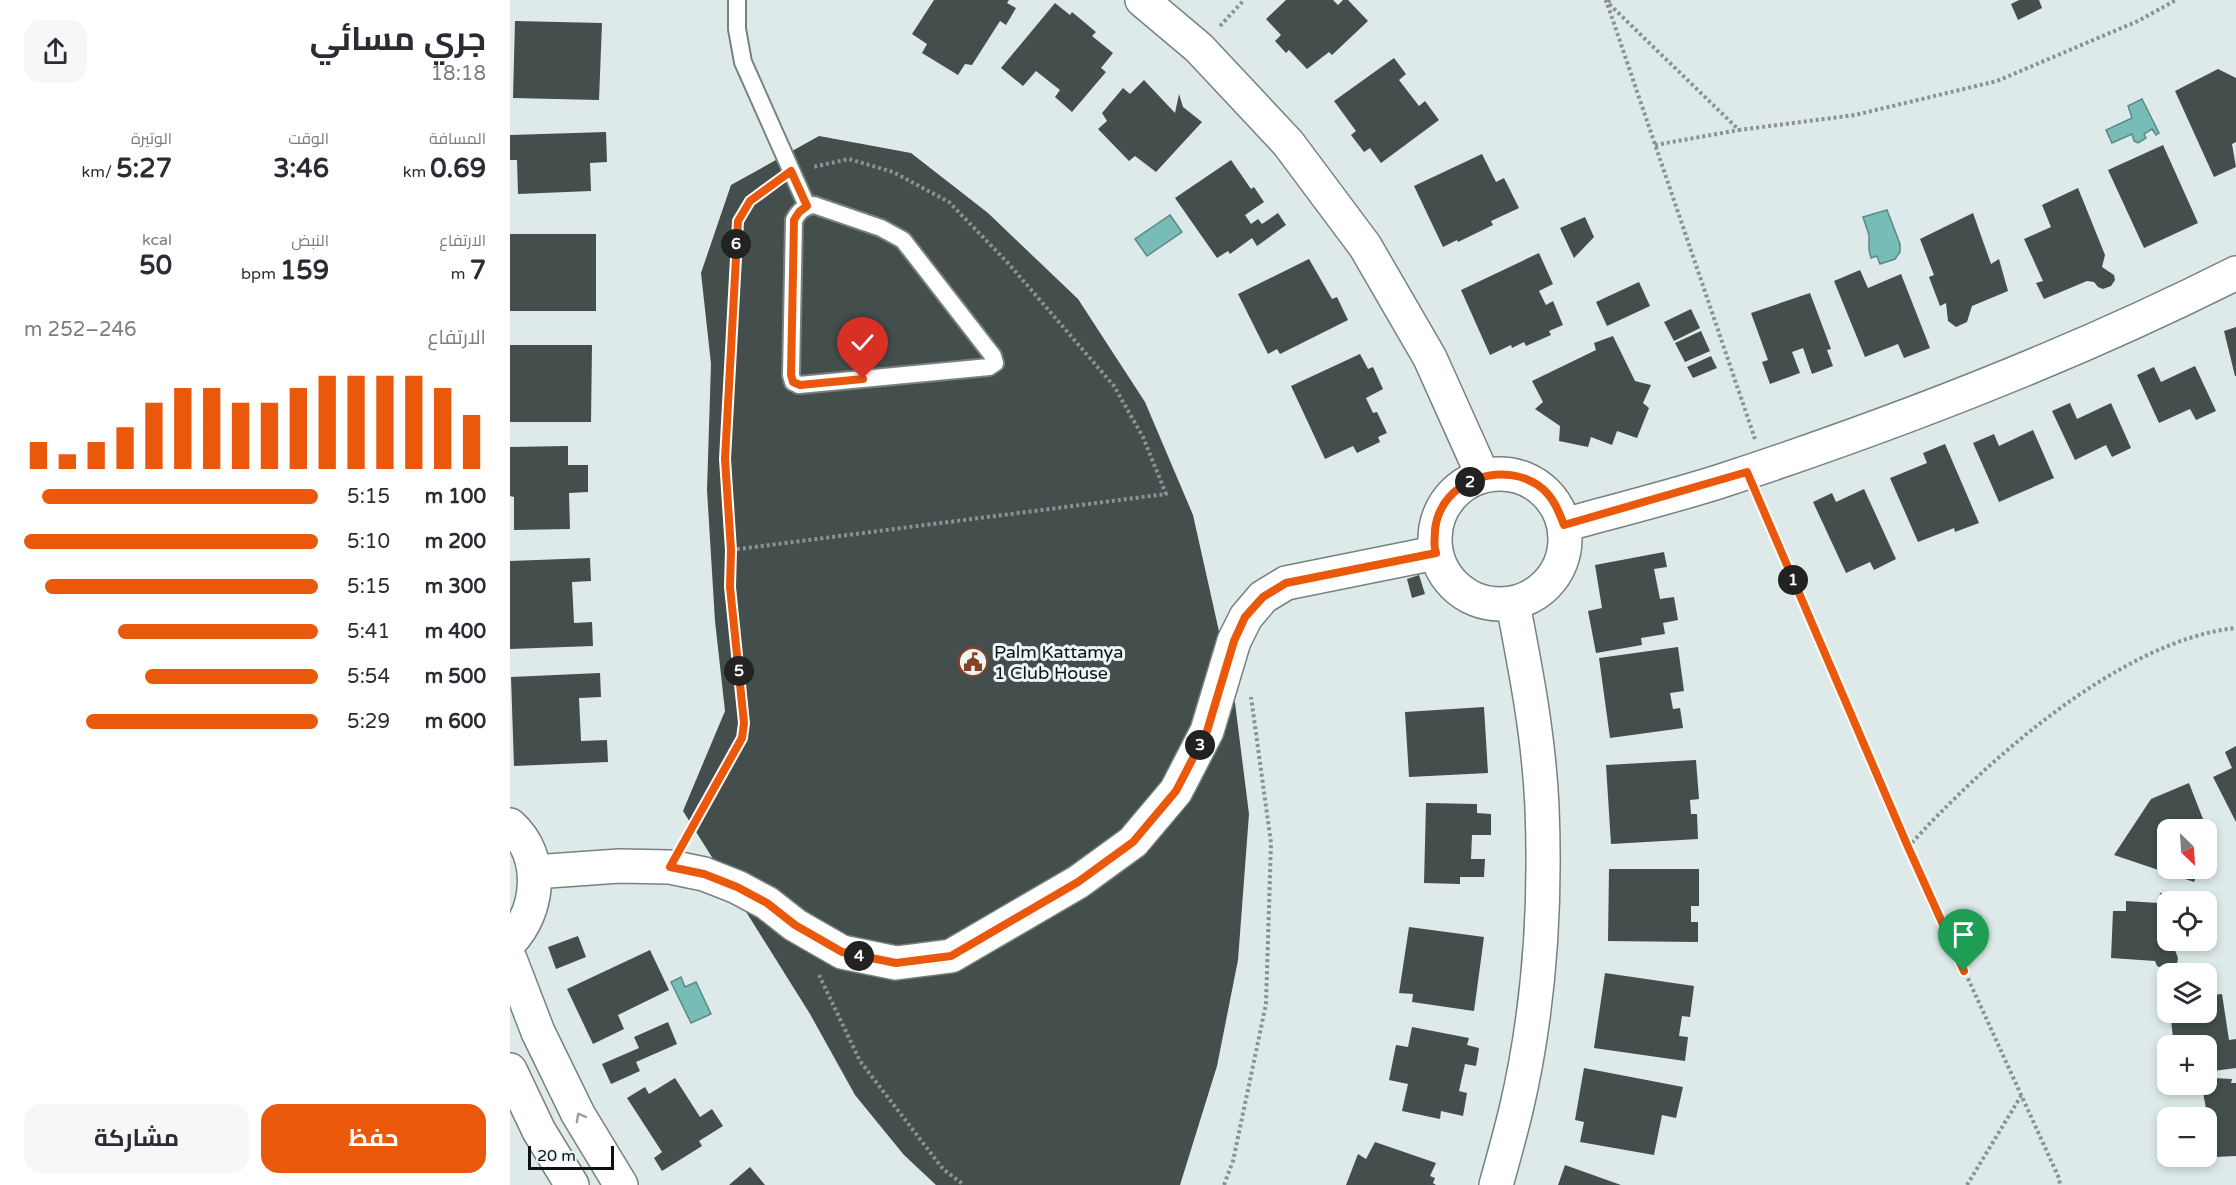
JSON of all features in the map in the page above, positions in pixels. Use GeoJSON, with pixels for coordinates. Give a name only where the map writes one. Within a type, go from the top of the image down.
{"type":"FeatureCollection","features":[{"type":"Feature","properties":{"kind":"street"},"geometry":{"type":"LineString","coordinates":[[1142,0],[1199,48],[1288,143],[1365,246],[1430,358],[1483,476]]}},
{"type":"Feature","properties":{"kind":"street"},"geometry":{"type":"LineString","coordinates":[[1564,525],[1755,469],[1864,432],[2010,377],[2154,314],[2236,273]]}},
{"type":"Feature","properties":{"kind":"street"},"geometry":{"type":"LineString","coordinates":[[1504,474],[1525,478],[1543,489],[1557,506],[1564,525],[1566,546],[1560,566],[1549,584],[1533,596],[1513,604],[1491,605],[1469,598],[1451,585],[1439,566],[1434,547],[1436,521],[1446,501],[1463,485],[1483,476],[1504,474]]}},
{"type":"Feature","properties":{"kind":"street"},"geometry":{"type":"LineString","coordinates":[[534,872],[619,867],[670,867],[704,874],[737,887],[767,903],[795,925],[842,952],[896,963],[951,956],[1078,882],[1133,842],[1176,791],[1207,731],[1234,641],[1245,617],[1263,597],[1286,583],[1436,553]]}},
{"type":"Feature","properties":{"kind":"street"},"geometry":{"type":"LineString","coordinates":[[1496,1185],[1516,1109],[1534,1009],[1542,907],[1540,783],[1532,704],[1513,604]]}},
{"type":"Feature","properties":{"kind":"street"},"geometry":{"type":"LineString","coordinates":[[510,825],[527,849],[534,872],[535,893],[530,913],[520,932],[510,942]]}},
{"type":"Feature","properties":{"kind":"street"},"geometry":{"type":"LineString","coordinates":[[510,959],[538,1032],[578,1114],[621,1185]]}},
{"type":"Feature","properties":{"kind":"street"},"geometry":{"type":"LineString","coordinates":[[510,1070],[539,1131],[572,1185]]}},
{"type":"Feature","properties":{"kind":"lane"},"geometry":{"type":"LineString","coordinates":[[737,0],[737,29],[743,62],[807,206]]}},
{"type":"Feature","properties":{"kind":"lane"},"geometry":{"type":"LineString","coordinates":[[814,205],[881,228],[903,240],[993,356],[995,363],[989,367],[800,385],[793,382],[791,375],[794,220],[807,206],[814,205]]}},
{"type":"Feature","properties":{"kind":"path"},"geometry":{"type":"LineString","coordinates":[[1655,145],[1739,130],[1855,115],[1997,81],[2138,21],[2176,0]]}},
{"type":"Feature","properties":{"kind":"path"},"geometry":{"type":"LineString","coordinates":[[1607,1],[1739,130]]}},
{"type":"Feature","properties":{"kind":"path"},"geometry":{"type":"LineString","coordinates":[[1607,1],[1655,145],[1755,469],[1908,847],[2060,1178],[2060,1185]]}},
{"type":"Feature","properties":{"kind":"path"},"geometry":{"type":"LineString","coordinates":[[670,867],[742,738],[744,723],[730,587],[731,550],[725,459],[738,221],[750,201],[791,171],[849,159],[893,172],[949,202],[1008,263],[1114,386],[1143,437],[1166,494],[731,550]]}},
{"type":"Feature","properties":{"kind":"path"},"geometry":{"type":"LineString","coordinates":[[1908,847],[2012,746],[2037,725],[2090,688],[2156,651],[2216,630],[2236,628]]}},
{"type":"Feature","properties":{"kind":"path"},"geometry":{"type":"LineString","coordinates":[[1224,1185],[1233,1161],[1266,1004],[1271,843],[1251,696]]}},
{"type":"Feature","properties":{"kind":"path"},"geometry":{"type":"LineString","coordinates":[[815,967],[860,1061],[944,1169],[964,1185]]}},
{"type":"Feature","properties":{"kind":"path"},"geometry":{"type":"LineString","coordinates":[[1967,1185],[2021,1095]]}},
{"type":"Feature","properties":{"kind":"water"},"geometry":{"type":"Polygon","coordinates":[[[2142,99],[2159,133],[2156,135],[2152,129],[2144,134],[2146,138],[2138,143],[2134,141],[2132,134],[2112,143],[2106,130],[2132,118],[2128,106],[2142,99]]]}},
{"type":"Feature","properties":{"kind":"water"},"geometry":{"type":"Polygon","coordinates":[[[1887,210],[1900,244],[1900,252],[1895,259],[1880,264],[1877,256],[1871,258],[1869,235],[1863,217],[1887,210]]]}},
{"type":"Feature","properties":{"kind":"water"},"geometry":{"type":"Polygon","coordinates":[[[1170,215],[1182,232],[1147,256],[1135,239],[1170,215]]]}},
{"type":"Feature","properties":{"kind":"water"},"geometry":{"type":"Polygon","coordinates":[[[681,977],[685,987],[696,982],[711,1014],[691,1023],[671,982],[681,977]]]}},
{"type":"Feature","properties":{"kind":"building"},"geometry":{"type":"Polygon","coordinates":[[[934,0],[1009,0],[1007,3],[1016,8],[1006,25],[1000,21],[972,65],[965,64],[958,75],[922,53],[927,44],[912,34],[934,0]]]}},
{"type":"Feature","properties":{"kind":"building"},"geometry":{"type":"Polygon","coordinates":[[[1286,0],[1333,0],[1338,5],[1343,0],[1348,0],[1368,21],[1332,55],[1329,52],[1307,69],[1289,50],[1286,53],[1275,41],[1281,35],[1266,19],[1286,0]]]}},
{"type":"Feature","properties":{"kind":"building"},"geometry":{"type":"Polygon","coordinates":[[[2019,0],[2039,0],[2042,8],[2018,20],[2011,4],[2019,0]]]}},
{"type":"Feature","properties":{"kind":"building"},"geometry":{"type":"Polygon","coordinates":[[[1055,3],[1070,15],[1072,12],[1096,32],[1092,36],[1113,53],[1101,68],[1106,72],[1072,112],[1055,97],[1060,90],[1036,71],[1023,86],[1001,68],[1055,3]]]}},
{"type":"Feature","properties":{"kind":"building"},"geometry":{"type":"Polygon","coordinates":[[[515,21],[602,23],[599,100],[513,98],[515,21]]]}},
{"type":"Feature","properties":{"kind":"building"},"geometry":{"type":"Polygon","coordinates":[[[1394,58],[1406,74],[1399,80],[1419,106],[1425,101],[1439,120],[1381,163],[1370,148],[1364,152],[1351,135],[1356,131],[1334,101],[1394,58]]]}},
{"type":"Feature","properties":{"kind":"building"},"geometry":{"type":"Polygon","coordinates":[[[2218,69],[2236,78],[2236,142],[2232,144],[2236,167],[2214,177],[2175,91],[2218,69]]]}},
{"type":"Feature","properties":{"kind":"building"},"geometry":{"type":"Polygon","coordinates":[[[1144,80],[1175,113],[1179,94],[1183,107],[1202,122],[1156,172],[1135,156],[1129,161],[1098,129],[1107,121],[1102,113],[1123,88],[1130,94],[1144,80]]]}},
{"type":"Feature","properties":{"kind":"building"},"geometry":{"type":"Polygon","coordinates":[[[606,132],[607,162],[590,163],[591,191],[518,194],[517,160],[510,160],[510,135],[606,132]]]}},
{"type":"Feature","properties":{"kind":"building","name":"Palm Kattamya 1 Club House"},"geometry":{"type":"Polygon","coordinates":[[[819,136],[911,153],[988,213],[1078,299],[1145,402],[1193,515],[1235,703],[1249,814],[1238,960],[1217,1066],[1180,1185],[936,1185],[904,1155],[855,1095],[810,1014],[683,811],[725,711],[715,621],[707,490],[711,364],[701,273],[731,185],[819,136]]]}},
{"type":"Feature","properties":{"kind":"building"},"geometry":{"type":"Polygon","coordinates":[[[2163,145],[2198,223],[2144,248],[2108,170],[2163,145]]]}},
{"type":"Feature","properties":{"kind":"building"},"geometry":{"type":"Polygon","coordinates":[[[1482,154],[1496,182],[1504,178],[1519,208],[1491,221],[1493,225],[1443,247],[1414,186],[1482,154]]]}},
{"type":"Feature","properties":{"kind":"building"},"geometry":{"type":"Polygon","coordinates":[[[1231,160],[1251,189],[1254,187],[1264,202],[1245,215],[1251,224],[1258,219],[1262,224],[1278,213],[1286,225],[1257,246],[1252,238],[1230,254],[1228,251],[1217,258],[1175,198],[1231,160]]]}},
{"type":"Feature","properties":{"kind":"building"},"geometry":{"type":"Polygon","coordinates":[[[2078,188],[2105,255],[2102,267],[2114,275],[2115,280],[2111,286],[2103,289],[2094,282],[2087,281],[2044,299],[2036,283],[2043,281],[2024,239],[2051,227],[2042,205],[2078,188]]]}},
{"type":"Feature","properties":{"kind":"building"},"geometry":{"type":"Polygon","coordinates":[[[1973,213],[1991,264],[1999,259],[2008,291],[1972,306],[1967,322],[1956,327],[1948,321],[1946,303],[1940,306],[1929,277],[1934,275],[1920,239],[1973,213]]]}},
{"type":"Feature","properties":{"kind":"building"},"geometry":{"type":"Polygon","coordinates":[[[1585,217],[1594,237],[1574,258],[1560,228],[1585,217]]]}},
{"type":"Feature","properties":{"kind":"building"},"geometry":{"type":"Polygon","coordinates":[[[510,234],[596,234],[596,311],[510,311],[510,234]]]}},
{"type":"Feature","properties":{"kind":"building"},"geometry":{"type":"Polygon","coordinates":[[[1539,253],[1553,284],[1539,291],[1546,305],[1553,301],[1563,325],[1549,331],[1551,335],[1526,346],[1524,342],[1512,348],[1511,345],[1490,355],[1461,290],[1539,253]]]}},
{"type":"Feature","properties":{"kind":"building"},"geometry":{"type":"Polygon","coordinates":[[[1309,259],[1332,299],[1337,297],[1348,320],[1280,354],[1277,349],[1268,354],[1238,294],[1309,259]]]}},
{"type":"Feature","properties":{"kind":"building"},"geometry":{"type":"Polygon","coordinates":[[[1860,270],[1868,288],[1901,274],[1930,348],[1904,358],[1898,344],[1865,357],[1834,281],[1860,270]]]}},
{"type":"Feature","properties":{"kind":"building"},"geometry":{"type":"Polygon","coordinates":[[[1639,282],[1650,306],[1607,326],[1596,302],[1639,282]]]}},
{"type":"Feature","properties":{"kind":"building"},"geometry":{"type":"Polygon","coordinates":[[[1810,293],[1831,349],[1827,350],[1833,366],[1812,374],[1803,348],[1792,352],[1800,373],[1770,384],[1762,362],[1768,360],[1751,313],[1810,293]]]}},
{"type":"Feature","properties":{"kind":"building"},"geometry":{"type":"Polygon","coordinates":[[[1691,309],[1700,328],[1674,341],[1664,322],[1691,309]]]}},
{"type":"Feature","properties":{"kind":"building"},"geometry":{"type":"Polygon","coordinates":[[[2236,327],[2236,376],[2235,376],[2224,331],[2236,327]]]}},
{"type":"Feature","properties":{"kind":"building"},"geometry":{"type":"Polygon","coordinates":[[[1701,331],[1710,351],[1685,362],[1675,343],[1701,331]]]}},
{"type":"Feature","properties":{"kind":"building"},"geometry":{"type":"Polygon","coordinates":[[[1613,336],[1635,381],[1651,385],[1643,403],[1649,408],[1637,438],[1617,431],[1612,445],[1591,437],[1588,447],[1559,441],[1560,426],[1535,409],[1543,402],[1532,381],[1596,350],[1594,343],[1613,336]]]}},
{"type":"Feature","properties":{"kind":"building"},"geometry":{"type":"Polygon","coordinates":[[[510,345],[592,345],[591,422],[510,422],[510,345]]]}},
{"type":"Feature","properties":{"kind":"building"},"geometry":{"type":"Polygon","coordinates":[[[1360,354],[1368,369],[1373,367],[1383,389],[1366,398],[1373,413],[1377,412],[1387,433],[1378,437],[1380,442],[1357,453],[1353,446],[1325,459],[1291,386],[1360,354]]]}},
{"type":"Feature","properties":{"kind":"building"},"geometry":{"type":"Polygon","coordinates":[[[1711,356],[1717,368],[1693,378],[1687,367],[1711,356]]]}},
{"type":"Feature","properties":{"kind":"building"},"geometry":{"type":"Polygon","coordinates":[[[2195,366],[2216,411],[2196,420],[2190,409],[2159,423],[2137,375],[2154,367],[2161,382],[2195,366]]]}},
{"type":"Feature","properties":{"kind":"building"},"geometry":{"type":"Polygon","coordinates":[[[2070,403],[2077,419],[2111,403],[2131,448],[2112,457],[2106,445],[2075,460],[2052,411],[2070,403]]]}},
{"type":"Feature","properties":{"kind":"building"},"geometry":{"type":"Polygon","coordinates":[[[2033,430],[2054,478],[1999,502],[1973,443],[1994,434],[1999,446],[2033,430]]]}},
{"type":"Feature","properties":{"kind":"building"},"geometry":{"type":"Polygon","coordinates":[[[1945,444],[1979,523],[1955,532],[1954,528],[1918,542],[1890,478],[1927,463],[1923,453],[1945,444]]]}},
{"type":"Feature","properties":{"kind":"building"},"geometry":{"type":"Polygon","coordinates":[[[568,446],[568,465],[588,465],[588,492],[569,493],[570,529],[514,530],[514,497],[510,496],[510,447],[568,446]]]}},
{"type":"Feature","properties":{"kind":"building"},"geometry":{"type":"Polygon","coordinates":[[[1864,489],[1896,559],[1874,570],[1870,562],[1846,573],[1813,502],[1832,493],[1836,502],[1864,489]]]}},
{"type":"Feature","properties":{"kind":"building"},"geometry":{"type":"Polygon","coordinates":[[[1664,552],[1667,567],[1654,569],[1660,599],[1674,597],[1678,620],[1663,623],[1665,634],[1641,638],[1642,645],[1596,653],[1588,611],[1602,608],[1595,565],[1664,552]]]}},
{"type":"Feature","properties":{"kind":"building"},"geometry":{"type":"Polygon","coordinates":[[[590,558],[591,581],[572,582],[574,623],[592,622],[593,646],[510,649],[510,561],[590,558]]]}},
{"type":"Feature","properties":{"kind":"building"},"geometry":{"type":"Polygon","coordinates":[[[1419,575],[1425,594],[1412,598],[1407,579],[1419,575]]]}},
{"type":"Feature","properties":{"kind":"building"},"geometry":{"type":"Polygon","coordinates":[[[1678,647],[1684,691],[1670,693],[1673,709],[1680,708],[1683,728],[1610,738],[1599,658],[1678,647]]]}},
{"type":"Feature","properties":{"kind":"building"},"geometry":{"type":"Polygon","coordinates":[[[600,673],[601,697],[579,698],[581,741],[607,740],[608,762],[514,766],[511,677],[600,673]]]}},
{"type":"Feature","properties":{"kind":"building"},"geometry":{"type":"Polygon","coordinates":[[[1484,707],[1488,773],[1409,777],[1405,712],[1484,707]]]}},
{"type":"Feature","properties":{"kind":"building"},"geometry":{"type":"Polygon","coordinates":[[[2236,746],[2236,822],[2213,777],[2232,768],[2225,752],[2236,746]]]}},
{"type":"Feature","properties":{"kind":"building"},"geometry":{"type":"Polygon","coordinates":[[[1696,760],[1699,799],[1690,800],[1691,814],[1697,814],[1698,839],[1611,844],[1606,765],[1696,760]]]}},
{"type":"Feature","properties":{"kind":"building"},"geometry":{"type":"Polygon","coordinates":[[[2189,783],[2203,819],[2157,819],[2157,870],[2114,855],[2151,799],[2189,783]]]}},
{"type":"Feature","properties":{"kind":"building"},"geometry":{"type":"Polygon","coordinates":[[[1426,803],[1477,804],[1477,813],[1491,814],[1491,835],[1472,835],[1471,859],[1485,859],[1484,877],[1460,877],[1460,884],[1424,883],[1426,803]]]}},
{"type":"Feature","properties":{"kind":"building"},"geometry":{"type":"Polygon","coordinates":[[[1609,869],[1699,869],[1699,906],[1691,906],[1691,922],[1698,922],[1698,942],[1608,941],[1609,869]]]}},
{"type":"Feature","properties":{"kind":"building"},"geometry":{"type":"Polygon","coordinates":[[[2126,901],[2157,903],[2157,951],[2175,951],[2177,963],[2157,963],[2157,966],[2155,961],[2111,958],[2113,911],[2126,911],[2126,901]]]}},
{"type":"Feature","properties":{"kind":"building"},"geometry":{"type":"Polygon","coordinates":[[[1409,927],[1484,937],[1474,1011],[1412,1002],[1413,994],[1399,993],[1409,927]]]}},
{"type":"Feature","properties":{"kind":"building"},"geometry":{"type":"Polygon","coordinates":[[[578,936],[586,957],[556,969],[548,947],[578,936]]]}},
{"type":"Feature","properties":{"kind":"building"},"geometry":{"type":"Polygon","coordinates":[[[650,950],[669,990],[618,1015],[624,1029],[593,1044],[567,989],[650,950]]]}},
{"type":"Feature","properties":{"kind":"building"},"geometry":{"type":"Polygon","coordinates":[[[1605,973],[1694,986],[1690,1017],[1682,1016],[1679,1036],[1688,1037],[1685,1061],[1594,1048],[1605,973]]]}},
{"type":"Feature","properties":{"kind":"building"},"geometry":{"type":"Polygon","coordinates":[[[2222,994],[2229,1040],[2236,1039],[2236,1068],[2217,1071],[2217,1035],[2173,1035],[2171,1023],[2217,1023],[2217,995],[2222,994]]]}},
{"type":"Feature","properties":{"kind":"building"},"geometry":{"type":"Polygon","coordinates":[[[668,1022],[677,1044],[636,1062],[640,1071],[611,1084],[602,1064],[639,1048],[634,1037],[668,1022]]]}},
{"type":"Feature","properties":{"kind":"building"},"geometry":{"type":"Polygon","coordinates":[[[1412,1027],[1469,1038],[1467,1045],[1479,1048],[1476,1066],[1465,1064],[1459,1091],[1467,1093],[1463,1116],[1441,1111],[1440,1119],[1402,1111],[1408,1084],[1389,1080],[1396,1045],[1408,1047],[1412,1027]]]}},
{"type":"Feature","properties":{"kind":"building"},"geometry":{"type":"Polygon","coordinates":[[[1584,1068],[1683,1087],[1676,1118],[1662,1115],[1654,1155],[1580,1142],[1584,1122],[1575,1120],[1584,1068]]]}},
{"type":"Feature","properties":{"kind":"building"},"geometry":{"type":"Polygon","coordinates":[[[675,1078],[700,1117],[712,1109],[723,1126],[699,1141],[702,1146],[662,1171],[654,1158],[662,1152],[627,1098],[645,1087],[649,1094],[675,1078]]]}},
{"type":"Feature","properties":{"kind":"building"},"geometry":{"type":"Polygon","coordinates":[[[2217,1078],[2232,1079],[2231,1083],[2236,1083],[2236,1156],[2217,1157],[2217,1107],[2206,1107],[2203,1095],[2217,1095],[2217,1078]]]}},
{"type":"Feature","properties":{"kind":"building"},"geometry":{"type":"Polygon","coordinates":[[[1375,1142],[1436,1163],[1430,1176],[1435,1178],[1433,1183],[1436,1185],[1346,1185],[1358,1154],[1366,1159],[1375,1142]]]}},
{"type":"Feature","properties":{"kind":"building"},"geometry":{"type":"Polygon","coordinates":[[[1565,1165],[1621,1185],[1558,1185],[1565,1165]]]}},
{"type":"Feature","properties":{"kind":"building"},"geometry":{"type":"Polygon","coordinates":[[[750,1167],[765,1185],[729,1185],[750,1167]]]}},
{"type":"Feature","properties":{"kind":"place","name":"Palm Kattamya 1 Club House"},"geometry":{"type":"Point","coordinates":[973,662]}},
{"type":"Feature","properties":{"kind":"route"},"geometry":{"type":"LineString","coordinates":[[863,379],[800,385],[793,382],[791,375],[794,220],[807,206],[791,171],[750,201],[738,221],[725,459],[731,550],[730,587],[744,723],[742,738],[670,867],[704,874],[737,887],[767,903],[795,925],[842,952],[896,963],[951,956],[1000,930],[1078,882],[1133,842],[1176,791],[1207,731],[1234,641],[1245,617],[1263,597],[1286,583],[1436,553],[1434,547],[1436,521],[1446,501],[1463,485],[1483,476],[1504,474],[1525,478],[1543,489],[1557,506],[1564,525],[1747,472],[1908,847],[1964,971]]}}]}
